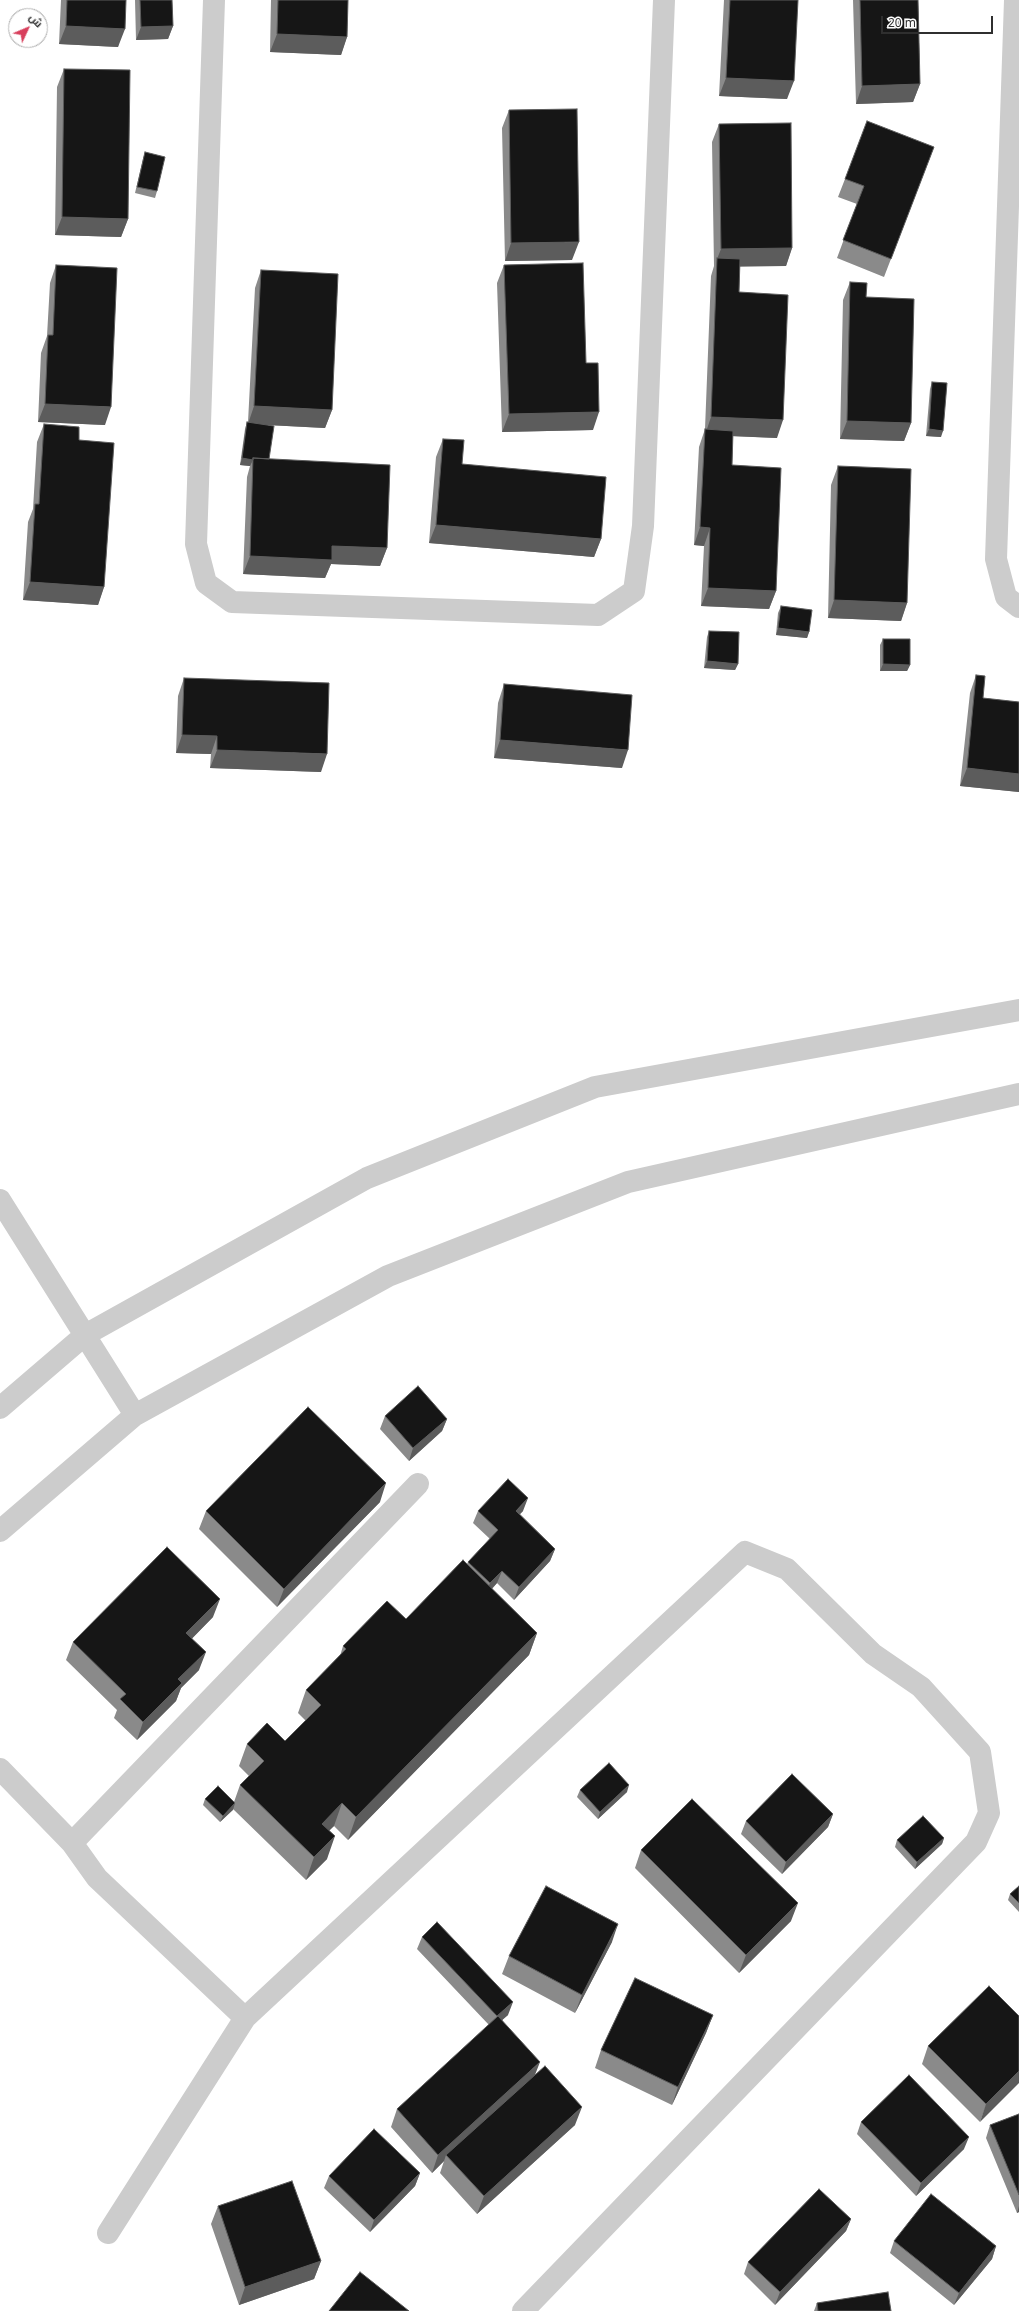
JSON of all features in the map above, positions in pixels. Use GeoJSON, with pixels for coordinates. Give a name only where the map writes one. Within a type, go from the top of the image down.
{"type":"FeatureCollection","features":[{"type":"Feature","properties":{"kind":"street"},"geometry":{"type":"LineString","coordinates":[[214,0],[196,544],[206,583],[232,602],[598,615],[634,591],[643,526],[664,0]]}},
{"type":"Feature","properties":{"kind":"street"},"geometry":{"type":"LineString","coordinates":[[1015,0],[996,559],[1006,597],[1019,607]]}},
{"type":"Feature","properties":{"kind":"street"},"geometry":{"type":"LineString","coordinates":[[0,1408],[85,1335],[367,1178],[595,1087],[1019,1010]]}},
{"type":"Feature","properties":{"kind":"street"},"geometry":{"type":"LineString","coordinates":[[0,1531],[135,1415],[388,1276],[628,1182],[1019,1094]]}},
{"type":"Feature","properties":{"kind":"street"},"geometry":{"type":"LineString","coordinates":[[0,1200],[135,1415]]}},
{"type":"Feature","properties":{"kind":"street"},"geometry":{"type":"LineString","coordinates":[[72,1843],[418,1484]]}},
{"type":"Feature","properties":{"kind":"street"},"geometry":{"type":"LineString","coordinates":[[108,2233],[245,2018],[745,1552],[787,1569],[873,1654],[921,1687],[980,1752],[989,1813],[976,1842],[523,2311]]}},
{"type":"Feature","properties":{"kind":"street"},"geometry":{"type":"LineString","coordinates":[[0,1769],[72,1843],[96,1878],[245,2018]]}},
{"type":"Feature","properties":{"kind":"building"},"geometry":{"type":"Polygon","coordinates":[[[67,0],[126,0],[125,29],[66,26],[67,0]]]}},
{"type":"Feature","properties":{"kind":"building"},"geometry":{"type":"Polygon","coordinates":[[[140,0],[172,0],[173,26],[141,27],[140,0]]]}},
{"type":"Feature","properties":{"kind":"building"},"geometry":{"type":"Polygon","coordinates":[[[278,0],[348,0],[347,37],[277,34],[278,0]]]}},
{"type":"Feature","properties":{"kind":"building"},"geometry":{"type":"Polygon","coordinates":[[[730,0],[798,0],[794,81],[726,78],[730,0]]]}},
{"type":"Feature","properties":{"kind":"building"},"geometry":{"type":"Polygon","coordinates":[[[860,0],[918,0],[920,84],[862,86],[860,0]]]}},
{"type":"Feature","properties":{"kind":"building"},"geometry":{"type":"Polygon","coordinates":[[[64,69],[130,70],[128,219],[62,217],[64,69]]]}},
{"type":"Feature","properties":{"kind":"building"},"geometry":{"type":"Polygon","coordinates":[[[577,109],[579,242],[511,243],[509,110],[577,109]]]}},
{"type":"Feature","properties":{"kind":"building"},"geometry":{"type":"Polygon","coordinates":[[[867,121],[934,147],[891,259],[843,240],[864,186],[845,179],[867,121]]]}},
{"type":"Feature","properties":{"kind":"building"},"geometry":{"type":"Polygon","coordinates":[[[791,123],[792,248],[721,249],[719,124],[791,123]]]}},
{"type":"Feature","properties":{"kind":"building"},"geometry":{"type":"Polygon","coordinates":[[[145,152],[165,157],[157,191],[137,187],[145,152]]]}},
{"type":"Feature","properties":{"kind":"building"},"geometry":{"type":"Polygon","coordinates":[[[717,258],[740,259],[739,292],[788,295],[783,420],[711,417],[717,258]]]}},
{"type":"Feature","properties":{"kind":"building"},"geometry":{"type":"Polygon","coordinates":[[[583,263],[586,363],[598,363],[599,412],[509,414],[504,265],[583,263]]]}},
{"type":"Feature","properties":{"kind":"building"},"geometry":{"type":"Polygon","coordinates":[[[56,265],[117,268],[111,407],[45,404],[48,335],[53,335],[56,265]]]}},
{"type":"Feature","properties":{"kind":"building"},"geometry":{"type":"Polygon","coordinates":[[[261,270],[338,274],[332,410],[254,406],[261,270]]]}},
{"type":"Feature","properties":{"kind":"building"},"geometry":{"type":"Polygon","coordinates":[[[850,282],[867,283],[866,297],[914,299],[911,423],[847,421],[850,282]]]}},
{"type":"Feature","properties":{"kind":"building"},"geometry":{"type":"Polygon","coordinates":[[[932,382],[947,383],[943,431],[929,429],[932,382]]]}},
{"type":"Feature","properties":{"kind":"building"},"geometry":{"type":"Polygon","coordinates":[[[247,422],[274,426],[269,459],[253,458],[253,460],[242,458],[247,422]]]}},
{"type":"Feature","properties":{"kind":"building"},"geometry":{"type":"Polygon","coordinates":[[[44,424],[79,427],[79,440],[114,443],[104,587],[30,582],[35,504],[39,504],[44,424]]]}},
{"type":"Feature","properties":{"kind":"building"},"geometry":{"type":"Polygon","coordinates":[[[705,429],[733,431],[732,465],[781,468],[776,591],[708,588],[710,528],[700,527],[705,429]]]}},
{"type":"Feature","properties":{"kind":"building"},"geometry":{"type":"Polygon","coordinates":[[[443,439],[464,440],[462,464],[606,477],[601,539],[436,525],[443,439]]]}},
{"type":"Feature","properties":{"kind":"building"},"geometry":{"type":"Polygon","coordinates":[[[253,458],[390,465],[387,548],[332,546],[332,560],[250,556],[253,458]]]}},
{"type":"Feature","properties":{"kind":"building"},"geometry":{"type":"Polygon","coordinates":[[[838,466],[911,469],[907,603],[834,600],[838,466]]]}},
{"type":"Feature","properties":{"kind":"building"},"geometry":{"type":"Polygon","coordinates":[[[781,606],[812,610],[809,632],[778,628],[781,606]]]}},
{"type":"Feature","properties":{"kind":"building"},"geometry":{"type":"Polygon","coordinates":[[[709,631],[739,632],[738,664],[707,661],[709,631]]]}},
{"type":"Feature","properties":{"kind":"building"},"geometry":{"type":"Polygon","coordinates":[[[883,639],[910,639],[910,665],[883,664],[883,639]]]}},
{"type":"Feature","properties":{"kind":"building"},"geometry":{"type":"Polygon","coordinates":[[[976,675],[985,676],[983,698],[1019,702],[1019,774],[967,768],[976,675]]]}},
{"type":"Feature","properties":{"kind":"building"},"geometry":{"type":"Polygon","coordinates":[[[184,678],[329,683],[327,754],[217,750],[217,736],[182,735],[184,678]]]}},
{"type":"Feature","properties":{"kind":"building"},"geometry":{"type":"Polygon","coordinates":[[[504,684],[632,695],[628,750],[500,740],[504,684]]]}},
{"type":"Feature","properties":{"kind":"building"},"geometry":{"type":"Polygon","coordinates":[[[418,1386],[447,1419],[413,1448],[385,1416],[418,1386]]]}},
{"type":"Feature","properties":{"kind":"building"},"geometry":{"type":"Polygon","coordinates":[[[308,1407],[386,1483],[284,1589],[206,1511],[308,1407]]]}},
{"type":"Feature","properties":{"kind":"building"},"geometry":{"type":"Polygon","coordinates":[[[508,1479],[528,1498],[516,1511],[555,1549],[519,1587],[502,1571],[490,1583],[468,1562],[498,1530],[478,1511],[508,1479]]]}},
{"type":"Feature","properties":{"kind":"building"},"geometry":{"type":"Polygon","coordinates":[[[167,1547],[220,1599],[186,1633],[206,1652],[178,1679],[182,1683],[143,1722],[120,1699],[126,1694],[73,1642],[167,1547]]]}},
{"type":"Feature","properties":{"kind":"building"},"geometry":{"type":"Polygon","coordinates":[[[463,1560],[537,1633],[356,1817],[342,1803],[322,1824],[335,1836],[314,1857],[240,1785],[264,1761],[247,1744],[267,1723],[285,1741],[321,1705],[306,1690],[346,1649],[343,1646],[387,1601],[406,1619],[463,1560]]]}},
{"type":"Feature","properties":{"kind":"building"},"geometry":{"type":"Polygon","coordinates":[[[609,1763],[629,1785],[600,1812],[580,1790],[609,1763]]]}},
{"type":"Feature","properties":{"kind":"building"},"geometry":{"type":"Polygon","coordinates":[[[792,1774],[833,1814],[786,1862],[746,1821],[792,1774]]]}},
{"type":"Feature","properties":{"kind":"building"},"geometry":{"type":"Polygon","coordinates":[[[218,1786],[235,1803],[223,1816],[205,1799],[218,1786]]]}},
{"type":"Feature","properties":{"kind":"building"},"geometry":{"type":"Polygon","coordinates":[[[692,1799],[798,1903],[746,1955],[641,1850],[692,1799]]]}},
{"type":"Feature","properties":{"kind":"building"},"geometry":{"type":"Polygon","coordinates":[[[923,1816],[944,1838],[917,1862],[897,1840],[923,1816]]]}},
{"type":"Feature","properties":{"kind":"building"},"geometry":{"type":"Polygon","coordinates":[[[546,1886],[618,1924],[582,1995],[509,1956],[546,1886]]]}},
{"type":"Feature","properties":{"kind":"building"},"geometry":{"type":"Polygon","coordinates":[[[1019,1886],[1019,1903],[1010,1894],[1019,1886]]]}},
{"type":"Feature","properties":{"kind":"building"},"geometry":{"type":"Polygon","coordinates":[[[437,1922],[513,2002],[497,2016],[422,1937],[437,1922]]]}},
{"type":"Feature","properties":{"kind":"building"},"geometry":{"type":"Polygon","coordinates":[[[635,1978],[713,2015],[678,2087],[601,2050],[635,1978]]]}},
{"type":"Feature","properties":{"kind":"building"},"geometry":{"type":"Polygon","coordinates":[[[989,1986],[1019,2016],[1019,2071],[986,2104],[928,2046],[989,1986]]]}},
{"type":"Feature","properties":{"kind":"building"},"geometry":{"type":"Polygon","coordinates":[[[498,2016],[540,2062],[438,2155],[397,2109],[498,2016]]]}},
{"type":"Feature","properties":{"kind":"building"},"geometry":{"type":"Polygon","coordinates":[[[545,2066],[582,2107],[484,2196],[446,2155],[545,2066]]]}},
{"type":"Feature","properties":{"kind":"building"},"geometry":{"type":"Polygon","coordinates":[[[909,2075],[969,2137],[921,2183],[861,2122],[909,2075]]]}},
{"type":"Feature","properties":{"kind":"building"},"geometry":{"type":"Polygon","coordinates":[[[1019,2114],[1019,2195],[990,2125],[1019,2114]]]}},
{"type":"Feature","properties":{"kind":"building"},"geometry":{"type":"Polygon","coordinates":[[[374,2129],[420,2173],[374,2220],[329,2176],[374,2129]]]}},
{"type":"Feature","properties":{"kind":"building"},"geometry":{"type":"Polygon","coordinates":[[[292,2181],[321,2261],[245,2287],[218,2206],[292,2181]]]}},
{"type":"Feature","properties":{"kind":"building"},"geometry":{"type":"Polygon","coordinates":[[[819,2189],[851,2219],[780,2292],[748,2262],[819,2189]]]}},
{"type":"Feature","properties":{"kind":"building"},"geometry":{"type":"Polygon","coordinates":[[[931,2194],[996,2246],[959,2293],[894,2241],[931,2194]]]}},
{"type":"Feature","properties":{"kind":"building"},"geometry":{"type":"Polygon","coordinates":[[[360,2272],[409,2311],[329,2311],[360,2272]]]}},
{"type":"Feature","properties":{"kind":"building"},"geometry":{"type":"Polygon","coordinates":[[[888,2292],[891,2311],[818,2311],[817,2303],[888,2292]]]}}]}
